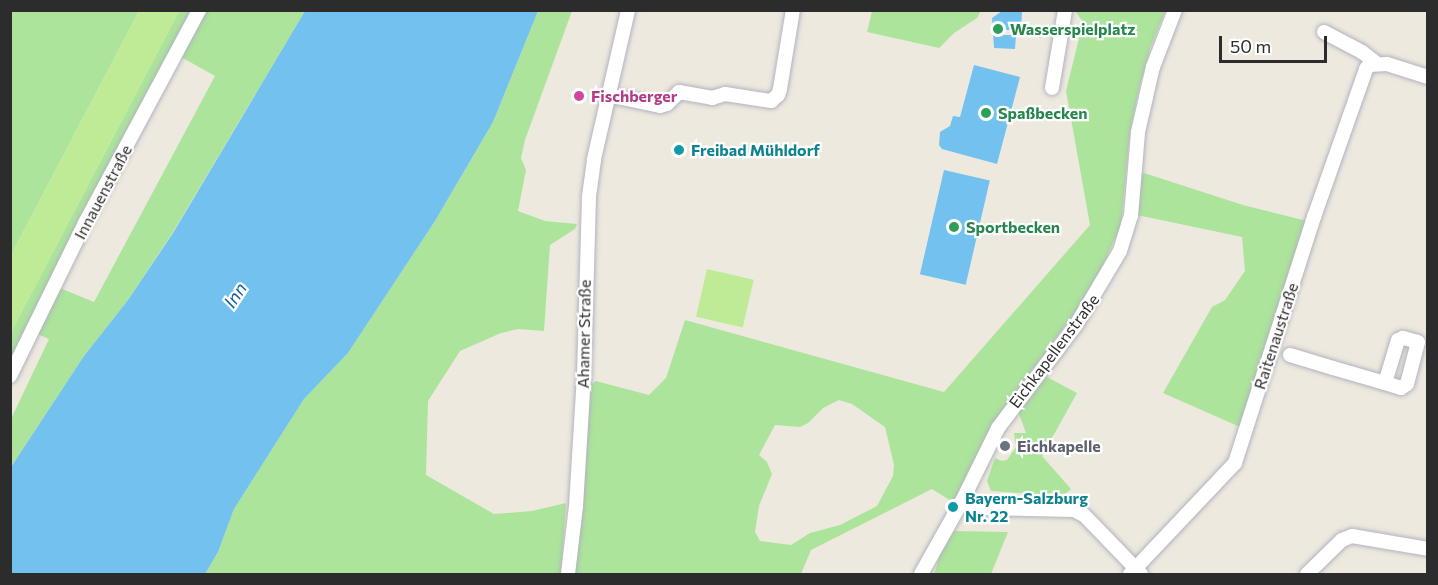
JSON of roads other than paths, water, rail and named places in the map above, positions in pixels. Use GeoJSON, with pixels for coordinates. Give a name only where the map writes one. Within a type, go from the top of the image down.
{"type":"FeatureCollection","features":[{"type":"Feature","properties":{"kind":"street","name":"Innauenstraße"},"geometry":{"type":"LineString","coordinates":[[10,376],[80,233],[199,10]]}},
{"type":"Feature","properties":{"kind":"street","name":"Ahamer Straße"},"geometry":{"type":"LineString","coordinates":[[568,574],[576,506],[584,387],[589,196],[608,95],[628,10]]}},
{"type":"Feature","properties":{"kind":"street"},"geometry":{"type":"LineString","coordinates":[[608,95],[660,106],[667,104],[679,92],[712,98],[725,94],[771,101],[778,95],[780,89],[793,10]]}},
{"type":"Feature","properties":{"kind":"street"},"geometry":{"type":"LineString","coordinates":[[1052,88],[1065,10]]}},
{"type":"Feature","properties":{"kind":"street","name":"Eichkapellenstraße"},"geometry":{"type":"LineString","coordinates":[[921,574],[962,501],[998,428],[1076,325],[1120,251],[1131,216],[1138,132],[1153,67],[1175,10]]}},
{"type":"Feature","properties":{"kind":"street"},"geometry":{"type":"LineString","coordinates":[[1324,32],[1362,52],[1373,64],[1428,77]]}},
{"type":"Feature","properties":{"kind":"street","name":"Raitenaustraße"},"geometry":{"type":"LineString","coordinates":[[1136,573],[1235,463],[1361,79],[1373,64]]}},
{"type":"Feature","properties":{"kind":"street"},"geometry":{"type":"LineString","coordinates":[[1290,355],[1385,383],[1405,387],[1423,344],[1403,338],[1398,340],[1385,383]]}},
{"type":"Feature","properties":{"kind":"street"},"geometry":{"type":"LineString","coordinates":[[962,501],[984,508],[1074,510],[1084,515],[1136,573]]}},
{"type":"Feature","properties":{"kind":"street"},"geometry":{"type":"LineString","coordinates":[[1307,574],[1342,540],[1352,536],[1428,549]]}},
{"type":"Feature","properties":{"kind":"water","name":"Inn"},"geometry":{"type":"Polygon","coordinates":[[[305,11],[538,11],[493,122],[435,221],[348,353],[304,399],[234,509],[218,552],[205,574],[11,574],[11,467],[84,356],[128,300],[173,233],[305,11]]]}},
{"type":"Feature","properties":{"kind":"water","name":"Wasserspielplatz"},"geometry":{"type":"Polygon","coordinates":[[[1002,11],[1022,11],[1021,30],[1004,30],[1004,35],[1016,35],[1015,49],[994,48],[992,18],[1002,11]]]}},
{"type":"Feature","properties":{"kind":"water","name":"Spaßbecken"},"geometry":{"type":"Polygon","coordinates":[[[974,65],[1020,77],[997,164],[942,149],[939,145],[940,132],[950,126],[953,116],[960,117],[974,65]]]}},
{"type":"Feature","properties":{"kind":"water","name":"Sportbecken"},"geometry":{"type":"Polygon","coordinates":[[[944,170],[990,181],[966,285],[920,274],[944,170]]]}},
{"type":"Feature","properties":{"kind":"place","name":"Wasserspielplatz"},"geometry":{"type":"Point","coordinates":[998,29]}},
{"type":"Feature","properties":{"kind":"place","name":"Fischberger"},"geometry":{"type":"Point","coordinates":[579,96]}},
{"type":"Feature","properties":{"kind":"place","name":"Spaßbecken"},"geometry":{"type":"Point","coordinates":[986,113]}},
{"type":"Feature","properties":{"kind":"place","name":"Freibad Mühldorf"},"geometry":{"type":"Point","coordinates":[679,150]}},
{"type":"Feature","properties":{"kind":"place","name":"Sportbecken"},"geometry":{"type":"Point","coordinates":[954,227]}},
{"type":"Feature","properties":{"kind":"place","name":"Eichkapelle"},"geometry":{"type":"Point","coordinates":[1005,446]}},
{"type":"Feature","properties":{"kind":"place","name":"Bayern-Salzburg Nr. 22"},"geometry":{"type":"Point","coordinates":[953,507]}}]}
